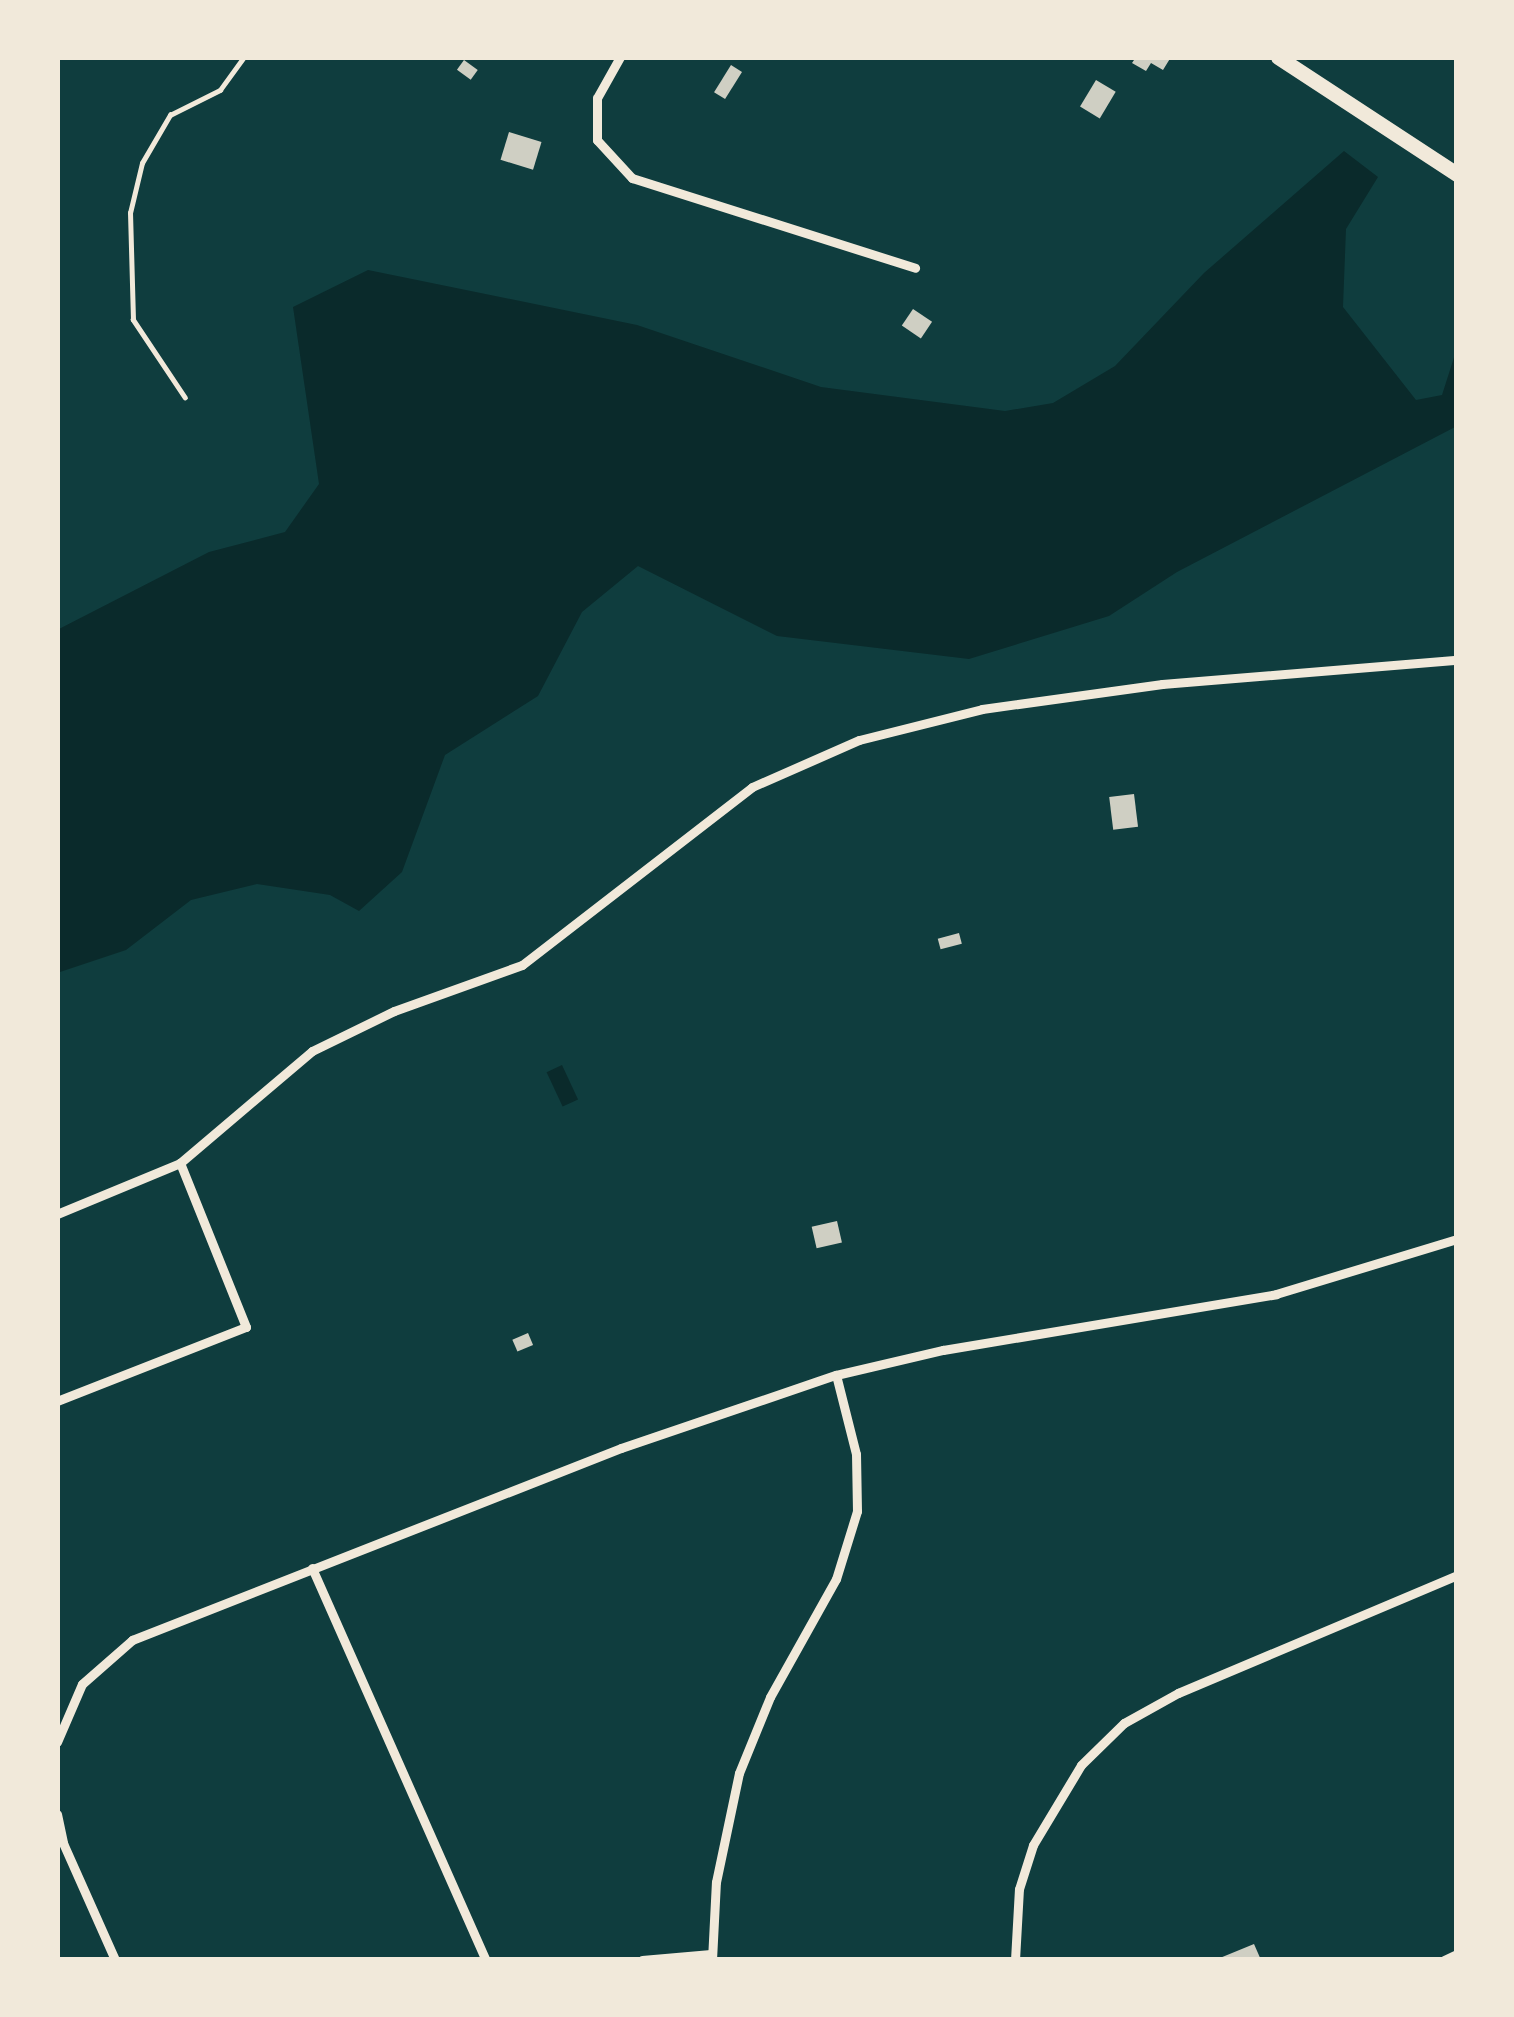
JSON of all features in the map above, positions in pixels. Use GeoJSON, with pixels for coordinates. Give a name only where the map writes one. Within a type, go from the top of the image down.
{"type":"FeatureCollection","features":[{"type":"Feature","properties":{"kind":"main road"},"geometry":{"type":"LineString","coordinates":[[1286,59],[1457,174]]}},
{"type":"Feature","properties":{"kind":"street"},"geometry":{"type":"LineString","coordinates":[[620,57],[597,98],[601,144],[632,178],[915,268]]}},
{"type":"Feature","properties":{"kind":"street"},"geometry":{"type":"LineString","coordinates":[[57,1214],[180,1163],[312,1051],[394,1011],[522,964],[752,787],[859,740],[941,717],[1117,690],[1457,660]]}},
{"type":"Feature","properties":{"kind":"street"},"geometry":{"type":"LineString","coordinates":[[57,1402],[246,1327],[180,1163]]}},
{"type":"Feature","properties":{"kind":"street"},"geometry":{"type":"LineString","coordinates":[[57,1742],[82,1684],[132,1640],[621,1448],[836,1375],[943,1350],[1276,1294],[1457,1239]]}},
{"type":"Feature","properties":{"kind":"street"},"geometry":{"type":"LineString","coordinates":[[642,1960],[711,1957],[716,1882],[739,1772],[770,1697],[836,1579],[857,1511],[856,1454],[836,1375]]}},
{"type":"Feature","properties":{"kind":"street"},"geometry":{"type":"LineString","coordinates":[[312,1568],[486,1960]]}},
{"type":"Feature","properties":{"kind":"street"},"geometry":{"type":"LineString","coordinates":[[1015,1960],[1019,1889],[1033,1845],[1081,1766],[1124,1723],[1178,1694],[1457,1574]]}},
{"type":"Feature","properties":{"kind":"street"},"geometry":{"type":"LineString","coordinates":[[57,1814],[63,1844],[115,1960]]}},
{"type":"Feature","properties":{"kind":"street"},"geometry":{"type":"LineString","coordinates":[[1444,1960],[1457,1954]]}},
{"type":"Feature","properties":{"kind":"lane"},"geometry":{"type":"LineString","coordinates":[[185,398],[133,320],[130,213],[142,163],[170,115],[220,90],[244,57]]}},
{"type":"Feature","properties":{"kind":"water"},"geometry":{"type":"Polygon","coordinates":[[[1344,151],[1378,177],[1346,229],[1343,307],[1416,400],[1442,395],[1457,348],[1457,426],[1177,572],[1109,616],[969,659],[777,636],[638,566],[582,612],[538,696],[445,755],[402,872],[359,911],[330,895],[257,884],[191,900],[126,950],[57,973],[57,630],[209,552],[285,532],[319,484],[293,307],[368,270],[637,325],[821,387],[1005,411],[1053,403],[1115,366],[1204,273],[1344,151]]]}},
{"type":"Feature","properties":{"kind":"water"},"geometry":{"type":"Polygon","coordinates":[[[562,1065],[578,1099],[563,1107],[547,1072],[562,1065]]]}},
{"type":"Feature","properties":{"kind":"building"},"geometry":{"type":"Polygon","coordinates":[[[1136,57],[1171,57],[1163,70],[1151,63],[1146,71],[1132,63],[1136,57]]]}},
{"type":"Feature","properties":{"kind":"building"},"geometry":{"type":"Polygon","coordinates":[[[464,60],[478,70],[471,80],[457,70],[464,60]]]}},
{"type":"Feature","properties":{"kind":"building"},"geometry":{"type":"Polygon","coordinates":[[[731,65],[742,72],[725,99],[714,92],[731,65]]]}},
{"type":"Feature","properties":{"kind":"building"},"geometry":{"type":"Polygon","coordinates":[[[1096,80],[1116,92],[1100,118],[1080,107],[1096,80]]]}},
{"type":"Feature","properties":{"kind":"building"},"geometry":{"type":"Polygon","coordinates":[[[509,132],[542,142],[533,170],[501,160],[509,132]]]}},
{"type":"Feature","properties":{"kind":"building"},"geometry":{"type":"Polygon","coordinates":[[[913,309],[932,322],[921,338],[902,326],[913,309]]]}},
{"type":"Feature","properties":{"kind":"building"},"geometry":{"type":"Polygon","coordinates":[[[1134,794],[1138,827],[1113,830],[1109,797],[1134,794]]]}},
{"type":"Feature","properties":{"kind":"building"},"geometry":{"type":"Polygon","coordinates":[[[959,933],[962,944],[941,949],[938,939],[959,933]]]}},
{"type":"Feature","properties":{"kind":"building"},"geometry":{"type":"Polygon","coordinates":[[[837,1221],[842,1242],[817,1248],[812,1227],[837,1221]]]}},
{"type":"Feature","properties":{"kind":"building"},"geometry":{"type":"Polygon","coordinates":[[[528,1333],[533,1345],[517,1352],[512,1340],[528,1333]]]}},
{"type":"Feature","properties":{"kind":"building"},"geometry":{"type":"Polygon","coordinates":[[[1254,1944],[1261,1960],[1215,1960],[1254,1944]]]}}]}
